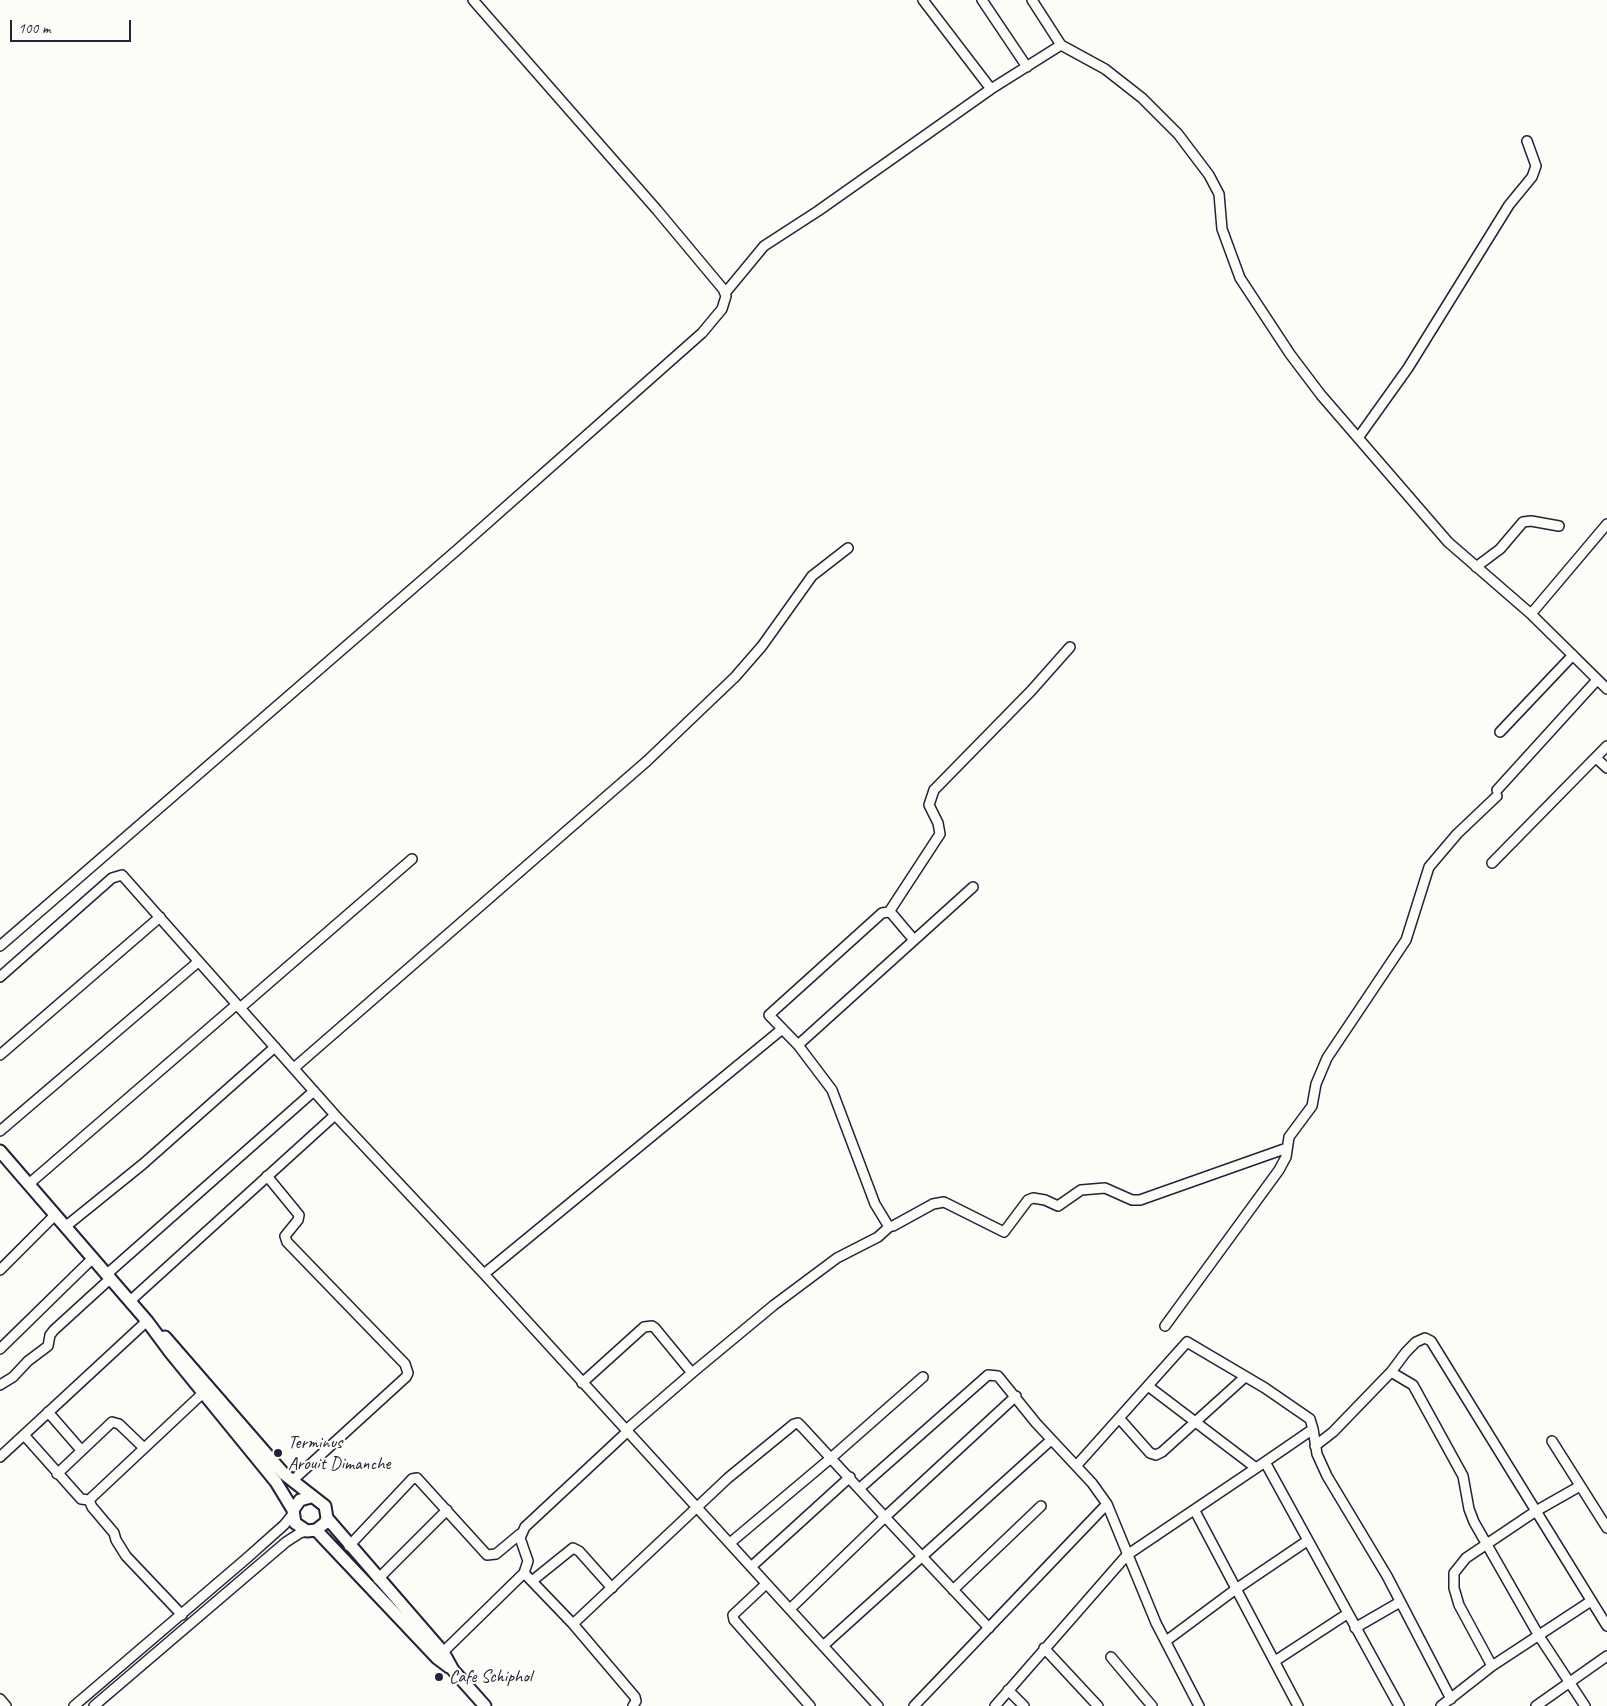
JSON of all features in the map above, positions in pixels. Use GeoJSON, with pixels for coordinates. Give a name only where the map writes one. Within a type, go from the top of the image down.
{"type":"FeatureCollection","features":[{"type":"Feature","properties":{"kind":"main road"},"geometry":{"type":"LineString","coordinates":[[0,1151],[30,1183],[65,1227],[147,1321],[276,1482],[293,1512],[298,1527],[312,1531],[440,1655]]}},
{"type":"Feature","properties":{"kind":"main road"},"geometry":{"type":"LineString","coordinates":[[147,1321],[176,1348],[292,1481],[312,1497],[322,1502],[327,1512],[327,1518],[321,1528],[312,1531]]}},
{"type":"Feature","properties":{"kind":"main road"},"geometry":{"type":"LineString","coordinates":[[293,1512],[300,1500],[312,1497]]}},
{"type":"Feature","properties":{"kind":"main road"},"geometry":{"type":"LineString","coordinates":[[327,1518],[440,1655],[485,1706]]}},
{"type":"Feature","properties":{"kind":"street"},"geometry":{"type":"LineString","coordinates":[[474,0],[726,292]]}},
{"type":"Feature","properties":{"kind":"street"},"geometry":{"type":"LineString","coordinates":[[923,0],[991,89]]}},
{"type":"Feature","properties":{"kind":"street"},"geometry":{"type":"LineString","coordinates":[[982,0],[1027,67]]}},
{"type":"Feature","properties":{"kind":"street"},"geometry":{"type":"LineString","coordinates":[[1032,0],[1061,45],[1105,69],[1142,98],[1178,134],[1210,175],[1219,194],[1222,229],[1240,278],[1290,354],[1321,395],[1448,542],[1531,614],[1607,689]]}},
{"type":"Feature","properties":{"kind":"street"},"geometry":{"type":"LineString","coordinates":[[0,946],[457,550],[688,345],[722,309],[726,292],[764,246],[818,211],[991,89],[1061,45]]}},
{"type":"Feature","properties":{"kind":"street"},"geometry":{"type":"LineString","coordinates":[[1358,438],[1408,368],[1509,205],[1532,177],[1536,166],[1527,141]]}},
{"type":"Feature","properties":{"kind":"street"},"geometry":{"type":"LineString","coordinates":[[1476,567],[1500,549],[1523,522],[1531,521],[1559,526]]}},
{"type":"Feature","properties":{"kind":"street"},"geometry":{"type":"LineString","coordinates":[[1531,614],[1607,524]]}},
{"type":"Feature","properties":{"kind":"street"},"geometry":{"type":"LineString","coordinates":[[294,1068],[647,761],[735,678],[762,646],[812,576],[848,548]]}},
{"type":"Feature","properties":{"kind":"street"},"geometry":{"type":"LineString","coordinates":[[889,1227],[875,1204],[832,1090],[798,1046],[769,1015],[882,913],[889,912],[940,834],[938,823],[929,805],[934,790],[1031,691],[1070,646]]}},
{"type":"Feature","properties":{"kind":"street"},"geometry":{"type":"LineString","coordinates":[[1500,732],[1573,655]]}},
{"type":"Feature","properties":{"kind":"street"},"geometry":{"type":"LineString","coordinates":[[1165,1326],[1279,1170],[1286,1157],[1290,1133],[1312,1106],[1316,1084],[1327,1058],[1406,940],[1429,867],[1598,680]]}},
{"type":"Feature","properties":{"kind":"street"},"geometry":{"type":"LineString","coordinates":[[1492,863],[1607,746]]}},
{"type":"Feature","properties":{"kind":"street"},"geometry":{"type":"LineString","coordinates":[[1596,758],[1607,768]]}},
{"type":"Feature","properties":{"kind":"street"},"geometry":{"type":"LineString","coordinates":[[30,1183],[412,859]]}},
{"type":"Feature","properties":{"kind":"street"},"geometry":{"type":"LineString","coordinates":[[0,977],[118,875],[122,875],[335,1115],[484,1274],[878,1706]]}},
{"type":"Feature","properties":{"kind":"street"},"geometry":{"type":"LineString","coordinates":[[798,1046],[974,886]]}},
{"type":"Feature","properties":{"kind":"street"},"geometry":{"type":"LineString","coordinates":[[889,912],[914,940]]}},
{"type":"Feature","properties":{"kind":"street"},"geometry":{"type":"LineString","coordinates":[[0,1055],[160,918]]}},
{"type":"Feature","properties":{"kind":"street"},"geometry":{"type":"LineString","coordinates":[[0,1131],[198,962]]}},
{"type":"Feature","properties":{"kind":"street"},"geometry":{"type":"LineString","coordinates":[[484,1274],[781,1030]]}},
{"type":"Feature","properties":{"kind":"street"},"geometry":{"type":"LineString","coordinates":[[65,1227],[143,1164],[275,1047]]}},
{"type":"Feature","properties":{"kind":"street"},"geometry":{"type":"LineString","coordinates":[[0,1385],[13,1377],[28,1361],[48,1346],[50,1335],[54,1330],[109,1276],[314,1091]]}},
{"type":"Feature","properties":{"kind":"street"},"geometry":{"type":"LineString","coordinates":[[130,1301],[335,1115]]}},
{"type":"Feature","properties":{"kind":"street"},"geometry":{"type":"LineString","coordinates":[[349,1546],[414,1478],[418,1478],[487,1555],[496,1554],[520,1534],[525,1527],[627,1431],[692,1373],[774,1305],[837,1258],[878,1237],[889,1227],[929,1205],[944,1202],[1004,1232],[1028,1200],[1033,1198],[1045,1200],[1058,1206],[1081,1190],[1105,1188],[1132,1200],[1140,1200],[1287,1148]]}},
{"type":"Feature","properties":{"kind":"street"},"geometry":{"type":"LineString","coordinates":[[267,1176],[299,1215],[298,1220],[287,1234],[287,1242],[405,1364],[408,1373],[406,1377],[292,1481]]}},
{"type":"Feature","properties":{"kind":"street"},"geometry":{"type":"LineString","coordinates":[[0,1270],[55,1215]]}},
{"type":"Feature","properties":{"kind":"street"},"geometry":{"type":"LineString","coordinates":[[0,1349],[94,1258]]}},
{"type":"Feature","properties":{"kind":"street"},"geometry":{"type":"LineString","coordinates":[[0,1457],[147,1321]]}},
{"type":"Feature","properties":{"kind":"street"},"geometry":{"type":"LineString","coordinates":[[582,1383],[644,1328],[650,1326],[655,1328],[692,1373]]}},
{"type":"Feature","properties":{"kind":"street"},"geometry":{"type":"LineString","coordinates":[[1315,1446],[1333,1432],[1391,1372],[1416,1342],[1425,1338],[1431,1341],[1607,1626]]}},
{"type":"Feature","properties":{"kind":"street"},"geometry":{"type":"LineString","coordinates":[[1077,1465],[1187,1342],[1245,1377],[1310,1419],[1315,1446],[1326,1476],[1368,1542],[1451,1698]]}},
{"type":"Feature","properties":{"kind":"street"},"geometry":{"type":"LineString","coordinates":[[1391,1372],[1413,1385],[1420,1395],[1463,1476],[1469,1509],[1488,1545],[1539,1636],[1585,1706]]}},
{"type":"Feature","properties":{"kind":"street"},"geometry":{"type":"LineString","coordinates":[[860,1488],[988,1376],[998,1376],[1051,1440],[1077,1465],[1107,1504],[1126,1555],[1199,1706]]}},
{"type":"Feature","properties":{"kind":"street"},"geometry":{"type":"LineString","coordinates":[[730,1543],[923,1377]]}},
{"type":"Feature","properties":{"kind":"street"},"geometry":{"type":"LineString","coordinates":[[1120,1418],[1150,1453],[1156,1455],[1162,1452],[1245,1377]]}},
{"type":"Feature","properties":{"kind":"street"},"geometry":{"type":"LineString","coordinates":[[1148,1386],[1256,1468]]}},
{"type":"Feature","properties":{"kind":"street"},"geometry":{"type":"LineString","coordinates":[[89,1500],[203,1393]]}},
{"type":"Feature","properties":{"kind":"street"},"geometry":{"type":"LineString","coordinates":[[790,1609],[885,1517],[1016,1396]]}},
{"type":"Feature","properties":{"kind":"street"},"geometry":{"type":"LineString","coordinates":[[48,1412],[81,1450]]}},
{"type":"Feature","properties":{"kind":"street"},"geometry":{"type":"LineString","coordinates":[[57,1474],[112,1422],[119,1424],[144,1448]]}},
{"type":"Feature","properties":{"kind":"street"},"geometry":{"type":"LineString","coordinates":[[572,1624],[761,1450],[794,1424],[798,1423],[989,1628]]}},
{"type":"Feature","properties":{"kind":"street"},"geometry":{"type":"LineString","coordinates":[[995,1706],[1126,1555],[1195,1511],[1313,1429]]}},
{"type":"Feature","properties":{"kind":"street"},"geometry":{"type":"LineString","coordinates":[[24,1435],[81,1499],[89,1500]]}},
{"type":"Feature","properties":{"kind":"street"},"geometry":{"type":"LineString","coordinates":[[823,1646],[1051,1440]]}},
{"type":"Feature","properties":{"kind":"street"},"geometry":{"type":"LineString","coordinates":[[1552,1441],[1607,1528]]}},
{"type":"Feature","properties":{"kind":"street"},"geometry":{"type":"LineString","coordinates":[[1265,1462],[1399,1706]]}},
{"type":"Feature","properties":{"kind":"street"},"geometry":{"type":"LineString","coordinates":[[751,1567],[850,1477]]}},
{"type":"Feature","properties":{"kind":"street"},"geometry":{"type":"LineString","coordinates":[[1492,1666],[1459,1605],[1454,1588],[1454,1573],[1458,1566],[1536,1511],[1580,1486]]}},
{"type":"Feature","properties":{"kind":"street"},"geometry":{"type":"LineString","coordinates":[[89,1500],[92,1507],[114,1533],[126,1556],[182,1615]]}},
{"type":"Feature","properties":{"kind":"street"},"geometry":{"type":"LineString","coordinates":[[914,1706],[1107,1504]]}},
{"type":"Feature","properties":{"kind":"street"},"geometry":{"type":"LineString","coordinates":[[953,1590],[1041,1506]]}},
{"type":"Feature","properties":{"kind":"street"},"geometry":{"type":"LineString","coordinates":[[378,1579],[447,1510]]}},
{"type":"Feature","properties":{"kind":"street"},"geometry":{"type":"LineString","coordinates":[[1195,1511],[1298,1706]]}},
{"type":"Feature","properties":{"kind":"street"},"geometry":{"type":"LineString","coordinates":[[74,1706],[182,1615],[284,1525],[293,1512]]}},
{"type":"Feature","properties":{"kind":"street"},"geometry":{"type":"LineString","coordinates":[[94,1706],[286,1542],[300,1533],[312,1531]]}},
{"type":"Feature","properties":{"kind":"street"},"geometry":{"type":"LineString","coordinates":[[440,1655],[524,1573],[528,1561],[520,1534]]}},
{"type":"Feature","properties":{"kind":"street"},"geometry":{"type":"LineString","coordinates":[[1166,1641],[1236,1589],[1308,1541]]}},
{"type":"Feature","properties":{"kind":"street"},"geometry":{"type":"LineString","coordinates":[[532,1581],[574,1548],[579,1551],[612,1588]]}},
{"type":"Feature","properties":{"kind":"street"},"geometry":{"type":"LineString","coordinates":[[524,1573],[572,1624],[635,1697],[636,1702],[633,1706]]}},
{"type":"Feature","properties":{"kind":"street"},"geometry":{"type":"LineString","coordinates":[[766,1584],[733,1615],[734,1620],[810,1706]]}},
{"type":"Feature","properties":{"kind":"street"},"geometry":{"type":"LineString","coordinates":[[1442,1706],[1492,1666],[1591,1601]]}},
{"type":"Feature","properties":{"kind":"street"},"geometry":{"type":"LineString","coordinates":[[1355,1628],[1400,1602]]}},
{"type":"Feature","properties":{"kind":"street"},"geometry":{"type":"LineString","coordinates":[[1275,1662],[1347,1614]]}},
{"type":"Feature","properties":{"kind":"street"},"geometry":{"type":"LineString","coordinates":[[1044,1648],[1098,1706]]}},
{"type":"Feature","properties":{"kind":"street"},"geometry":{"type":"LineString","coordinates":[[1536,1706],[1570,1684],[1607,1656]]}},
{"type":"Feature","properties":{"kind":"street"},"geometry":{"type":"LineString","coordinates":[[1111,1657],[1152,1706]]}},
{"type":"Feature","properties":{"kind":"street"},"geometry":{"type":"LineString","coordinates":[[1008,1690],[1024,1706]]}},
{"type":"Feature","properties":{"kind":"street"},"geometry":{"type":"LineString","coordinates":[[0,1699],[6,1706]]}},
{"type":"Feature","properties":{"kind":"place","name":"Terminus Arouit Dimanche"},"geometry":{"type":"Point","coordinates":[278,1453]}},
{"type":"Feature","properties":{"kind":"place","name":"Cafe Schiphol"},"geometry":{"type":"Point","coordinates":[439,1677]}}]}
